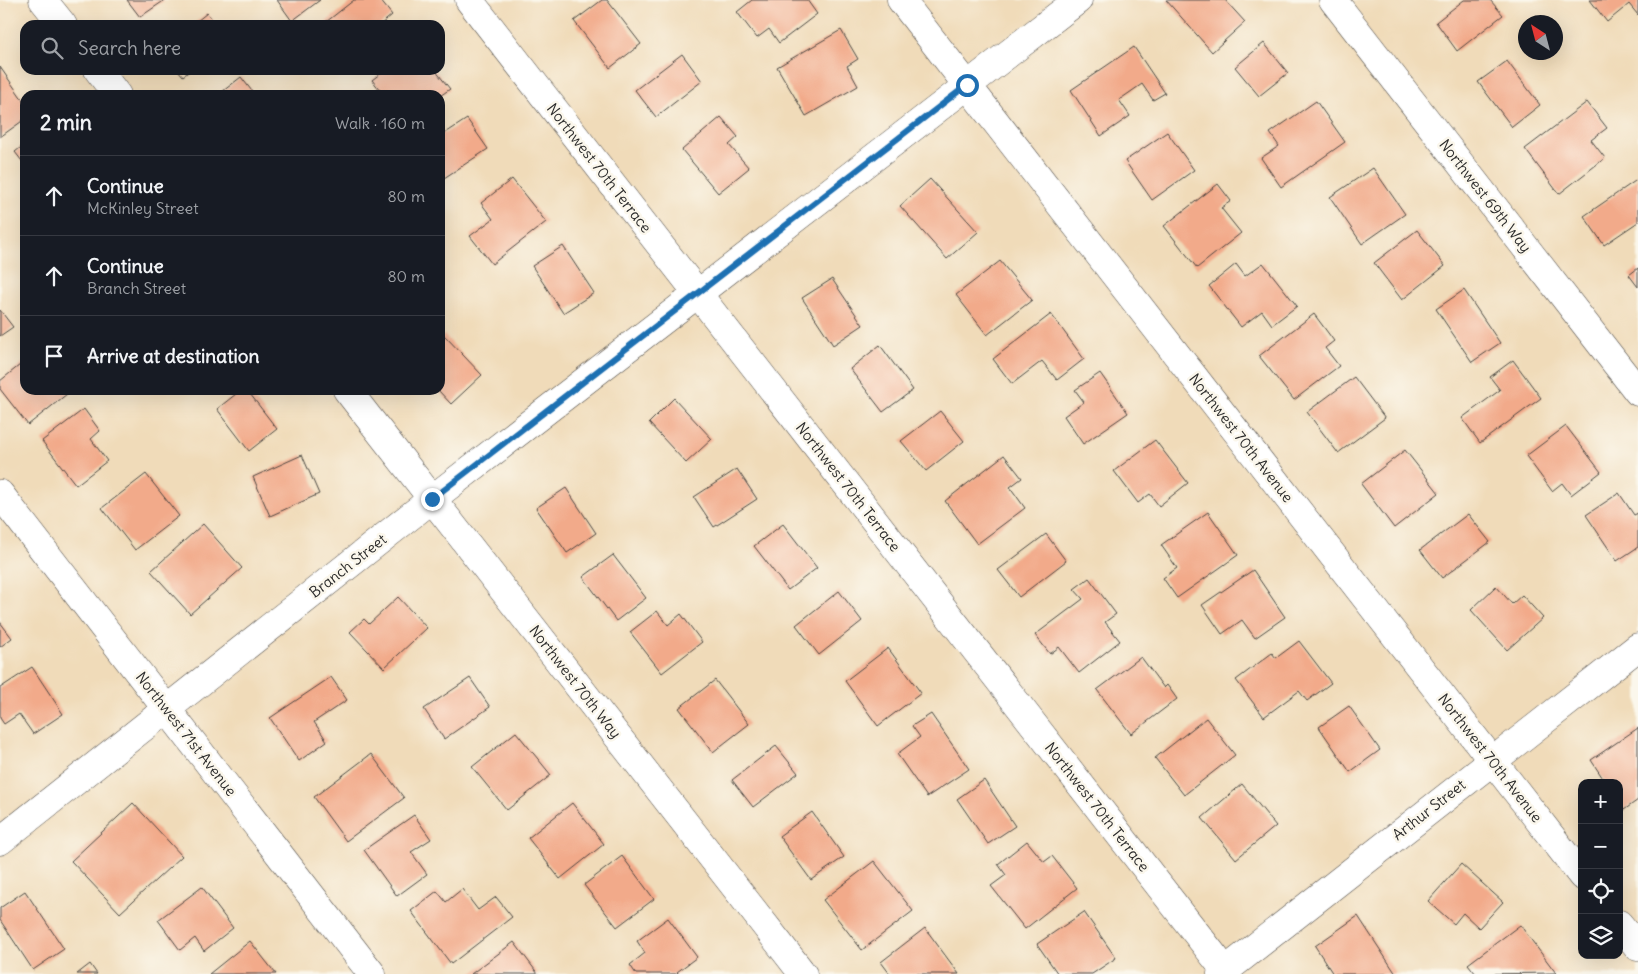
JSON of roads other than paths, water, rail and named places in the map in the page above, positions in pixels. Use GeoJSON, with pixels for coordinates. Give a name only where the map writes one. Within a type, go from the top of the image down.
{"type":"FeatureCollection","features":[{"type":"Feature","properties":{"kind":"street"},"geometry":{"type":"LineString","coordinates":[[43,0],[59,20]]}},
{"type":"Feature","properties":{"kind":"street","name":"Northwest 70th Terrace"},"geometry":{"type":"LineString","coordinates":[[469,0],[1224,973]]}},
{"type":"Feature","properties":{"kind":"street","name":"Northwest 70th Avenue"},"geometry":{"type":"LineString","coordinates":[[901,0],[1578,871]]}},
{"type":"Feature","properties":{"kind":"street","name":"Branch Street"},"geometry":{"type":"LineString","coordinates":[[0,841],[432,499],[1078,0]]}},
{"type":"Feature","properties":{"kind":"street","name":"Northwest 69th Way"},"geometry":{"type":"LineString","coordinates":[[1332,0],[1638,392]]}},
{"type":"Feature","properties":{"kind":"street"},"geometry":{"type":"LineString","coordinates":[[102,75],[113,90]]}},
{"type":"Feature","properties":{"kind":"street","name":"Northwest 70th Way"},"geometry":{"type":"LineString","coordinates":[[351,395],[802,974]]}},
{"type":"Feature","properties":{"kind":"street","name":"Northwest 71st Avenue"},"geometry":{"type":"LineString","coordinates":[[0,494],[372,974]]}},
{"type":"Feature","properties":{"kind":"street","name":"Arthur Street"},"geometry":{"type":"LineString","coordinates":[[1224,973],[1638,647]]}},
{"type":"Feature","properties":{"kind":"street"},"geometry":{"type":"LineString","coordinates":[[1623,929],[1638,947]]}}]}
